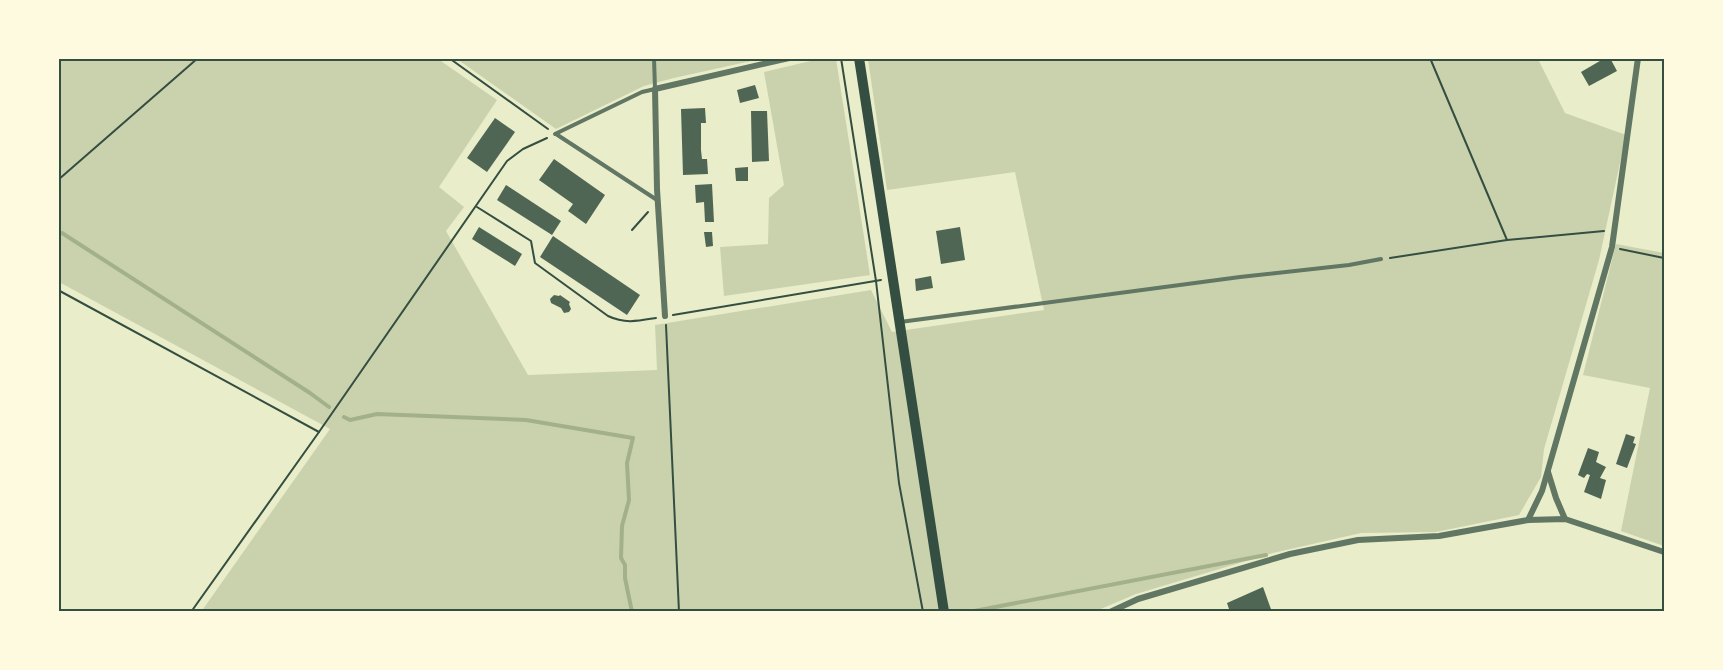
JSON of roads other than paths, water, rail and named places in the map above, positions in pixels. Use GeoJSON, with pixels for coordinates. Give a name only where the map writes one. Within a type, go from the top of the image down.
{"type":"FeatureCollection","features":[{"type":"Feature","properties":{"kind":"main road"},"geometry":{"type":"LineString","coordinates":[[859,58],[944,612]]}},
{"type":"Feature","properties":{"kind":"street"},"geometry":{"type":"LineString","coordinates":[[665,316],[657,201],[655,89],[789,58]]}},
{"type":"Feature","properties":{"kind":"street"},"geometry":{"type":"LineString","coordinates":[[1528,520],[1548,472],[1612,247],[1638,58]]}},
{"type":"Feature","properties":{"kind":"street"},"geometry":{"type":"LineString","coordinates":[[1548,472],[1565,519]]}},
{"type":"Feature","properties":{"kind":"street"},"geometry":{"type":"LineString","coordinates":[[1110,612],[1138,599],[1290,554],[1358,540],[1439,536],[1528,520],[1565,519],[1665,552]]}},
{"type":"Feature","properties":{"kind":"lane"},"geometry":{"type":"LineString","coordinates":[[654,58],[655,89],[642,92],[555,134],[657,201]]}},
{"type":"Feature","properties":{"kind":"lane"},"geometry":{"type":"LineString","coordinates":[[899,322],[1349,265],[1381,259]]}},
{"type":"Feature","properties":{"kind":"waterway"},"geometry":{"type":"LineString","coordinates":[[62,233],[329,407]]}},
{"type":"Feature","properties":{"kind":"waterway"},"geometry":{"type":"LineString","coordinates":[[344,417],[350,420],[377,414],[526,420],[633,438],[627,463],[629,500],[622,526],[621,558],[625,565],[625,578],[632,612]]}},
{"type":"Feature","properties":{"kind":"waterway"},"geometry":{"type":"LineString","coordinates":[[969,612],[1266,555]]}}]}
